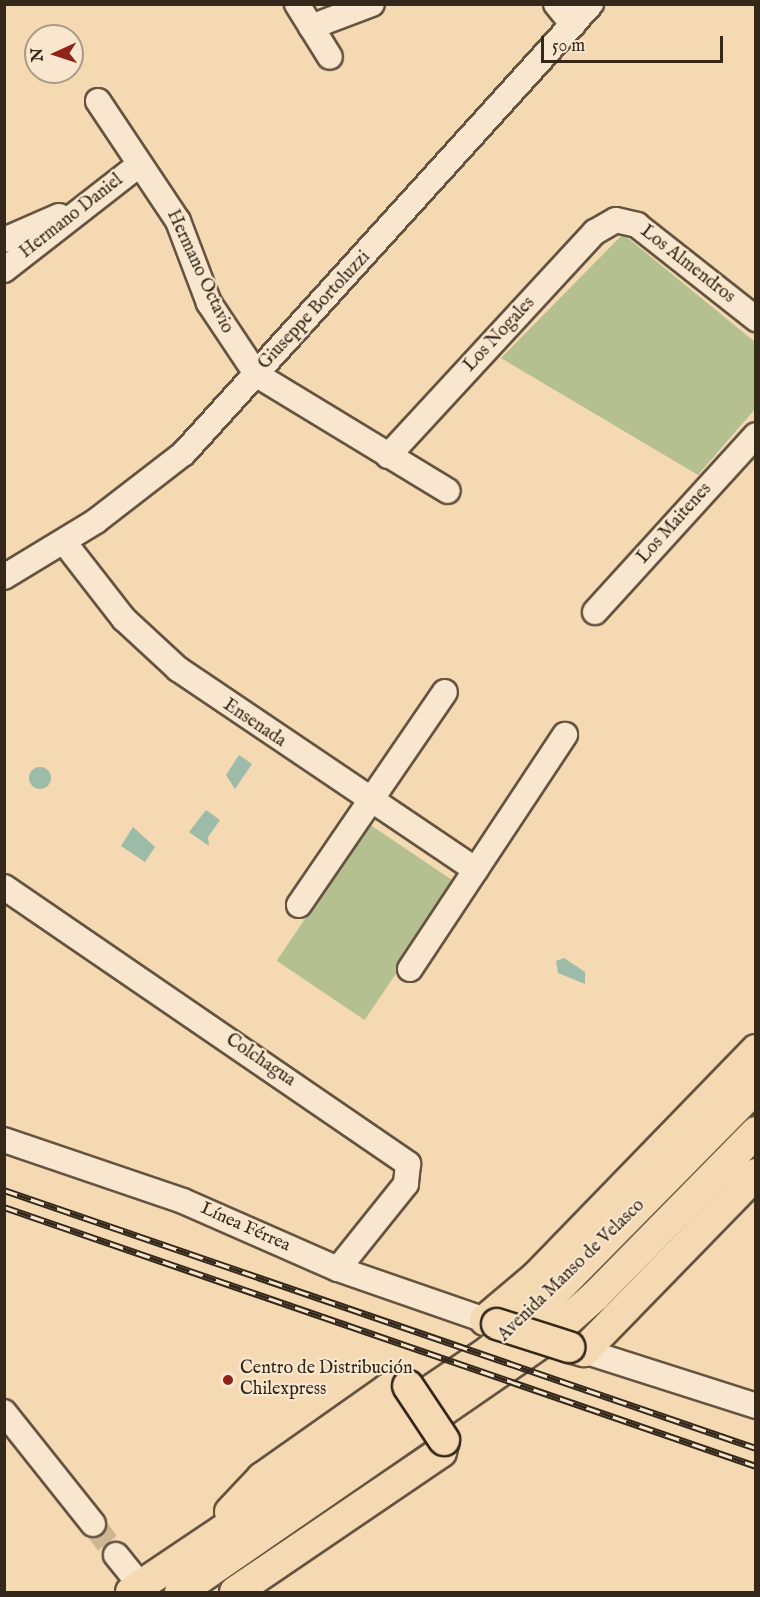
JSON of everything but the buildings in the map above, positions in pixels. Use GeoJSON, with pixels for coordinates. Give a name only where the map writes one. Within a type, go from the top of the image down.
{"type":"FeatureCollection","features":[{"type":"Feature","properties":{"kind":"main road"},"geometry":{"type":"LineString","coordinates":[[756,1050],[491,1322],[577,1349],[756,1174]]}},
{"type":"Feature","properties":{"kind":"main road","name":"Avenida Manso de Velasco"},"geometry":{"type":"LineString","coordinates":[[136,1589],[489,1351],[533,1314],[756,1088]]}},
{"type":"Feature","properties":{"kind":"main road","name":"Avenida Manso de Velasco"},"geometry":{"type":"LineString","coordinates":[[180,1593],[545,1340],[596,1296],[756,1132]]}},
{"type":"Feature","properties":{"kind":"main road"},"geometry":{"type":"LineString","coordinates":[[215,1534],[262,1478],[388,1389],[408,1386],[444,1440],[441,1452],[236,1593]]}},
{"type":"Feature","properties":{"kind":"street"},"geometry":{"type":"LineString","coordinates":[[297,4],[330,57]]}},
{"type":"Feature","properties":{"kind":"street"},"geometry":{"type":"LineString","coordinates":[[311,27],[372,4]]}},
{"type":"Feature","properties":{"kind":"street"},"geometry":{"type":"LineString","coordinates":[[556,4],[573,25]]}},
{"type":"Feature","properties":{"kind":"street","name":"Giuseppe Bortoluzzi"},"geometry":{"type":"LineString","coordinates":[[4,577],[64,542],[184,453],[591,4]]}},
{"type":"Feature","properties":{"kind":"street","name":"Hermano Octavio"},"geometry":{"type":"LineString","coordinates":[[98,101],[178,221],[224,331],[257,375],[448,491]]}},
{"type":"Feature","properties":{"kind":"street","name":"Hermano Daniel"},"geometry":{"type":"LineString","coordinates":[[4,270],[140,164]]}},
{"type":"Feature","properties":{"kind":"street"},"geometry":{"type":"LineString","coordinates":[[4,240],[84,208]]}},
{"type":"Feature","properties":{"kind":"street","name":"Los Almendros"},"geometry":{"type":"LineString","coordinates":[[616,220],[637,225],[756,320]]}},
{"type":"Feature","properties":{"kind":"street","name":"Los Nogales"},"geometry":{"type":"LineString","coordinates":[[388,456],[595,232],[616,220]]}},
{"type":"Feature","properties":{"kind":"street","name":"Los Maitenes"},"geometry":{"type":"LineString","coordinates":[[596,612],[756,435]]}},
{"type":"Feature","properties":{"kind":"street","name":"Ensenada"},"geometry":{"type":"LineString","coordinates":[[64,542],[124,619],[178,669],[476,870]]}},
{"type":"Feature","properties":{"kind":"street"},"geometry":{"type":"LineString","coordinates":[[299,905],[445,692]]}},
{"type":"Feature","properties":{"kind":"street"},"geometry":{"type":"LineString","coordinates":[[410,969],[565,735]]}},
{"type":"Feature","properties":{"kind":"street","name":"Colchagua"},"geometry":{"type":"LineString","coordinates":[[4,887],[403,1158],[410,1170],[406,1184],[338,1269]]}},
{"type":"Feature","properties":{"kind":"street","name":"Línea Férrea"},"geometry":{"type":"LineString","coordinates":[[4,1140],[183,1201],[338,1269],[491,1322]]}},
{"type":"Feature","properties":{"kind":"street"},"geometry":{"type":"LineString","coordinates":[[577,1349],[756,1406]]}},
{"type":"Feature","properties":{"kind":"street"},"geometry":{"type":"LineString","coordinates":[[4,1412],[93,1524]]}},
{"type":"Feature","properties":{"kind":"street"},"geometry":{"type":"LineString","coordinates":[[116,1555],[136,1589]]}},
{"type":"Feature","properties":{"kind":"shaded area"},"geometry":{"type":"Polygon","coordinates":[[[623,234],[755,342],[755,409],[698,475],[501,358],[623,234]]]}},
{"type":"Feature","properties":{"kind":"shaded area"},"geometry":{"type":"Polygon","coordinates":[[[239,755],[252,764],[235,789],[226,775],[239,755]]]}},
{"type":"Feature","properties":{"kind":"shaded area"},"geometry":{"type":"Polygon","coordinates":[[[40,767],[48,770],[51,778],[48,786],[40,789],[32,786],[29,778],[32,770],[40,767]]]}},
{"type":"Feature","properties":{"kind":"shaded area"},"geometry":{"type":"Polygon","coordinates":[[[206,810],[220,820],[208,837],[209,846],[189,832],[206,810]]]}},
{"type":"Feature","properties":{"kind":"shaded area"},"geometry":{"type":"Polygon","coordinates":[[[369,824],[457,883],[365,1020],[277,961],[369,824]]]}},
{"type":"Feature","properties":{"kind":"shaded area"},"geometry":{"type":"Polygon","coordinates":[[[133,827],[155,847],[145,862],[121,846],[133,827]]]}},
{"type":"Feature","properties":{"kind":"shaded area"},"geometry":{"type":"Polygon","coordinates":[[[564,958],[585,972],[585,984],[558,973],[556,961],[564,958]]]}},
{"type":"Feature","properties":{"kind":"tunnel"},"geometry":{"type":"LineString","coordinates":[[93,1524],[116,1555]]}},
{"type":"Feature","properties":{"kind":"railway"},"geometry":{"type":"LineString","coordinates":[[4,1190],[756,1448]]}},
{"type":"Feature","properties":{"kind":"railway"},"geometry":{"type":"LineString","coordinates":[[4,1207],[756,1466]]}},
{"type":"Feature","properties":{"kind":"place","name":"Centro de Distribución Chilexpress"},"geometry":{"type":"Point","coordinates":[228,1380]}}]}
